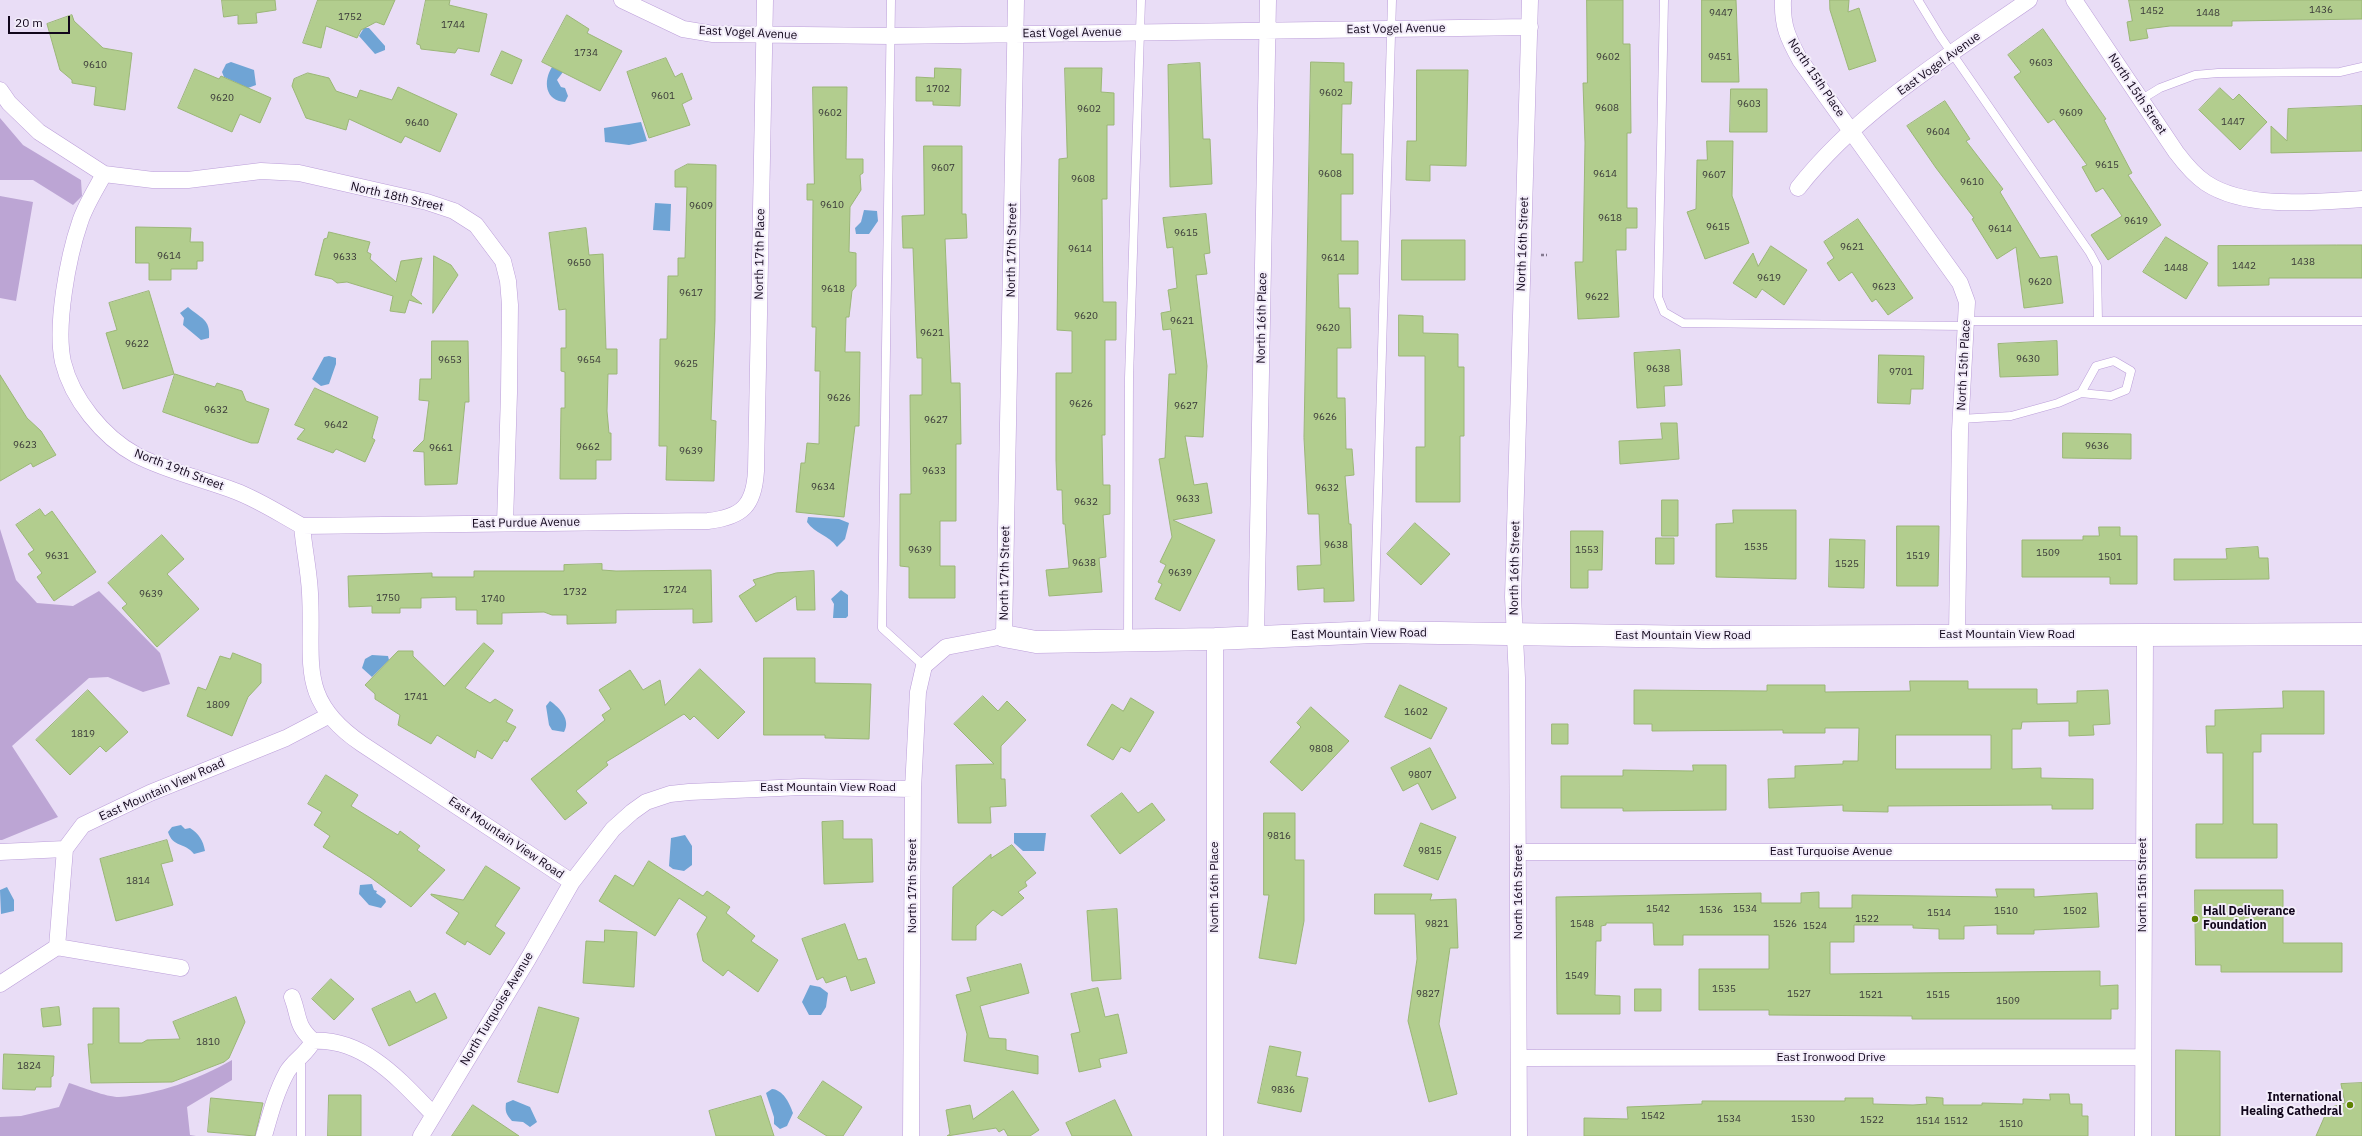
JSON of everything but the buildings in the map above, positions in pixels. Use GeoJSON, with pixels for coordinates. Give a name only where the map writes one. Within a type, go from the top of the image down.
{"type":"FeatureCollection","features":[{"type":"Feature","properties":{"kind":"street","name":"East Vogel Avenue"},"geometry":{"type":"LineString","coordinates":[[622,0],[683,29],[713,34],[765,36],[1016,35],[1530,27]]}},
{"type":"Feature","properties":{"kind":"street","name":"North 17th Place"},"geometry":{"type":"LineString","coordinates":[[746,506],[754,494],[756,471],[765,0]]}},
{"type":"Feature","properties":{"kind":"street","name":"North 17th Street"},"geometry":{"type":"LineString","coordinates":[[911,1136],[913,789],[918,692],[924,666],[946,647],[1004,636],[1016,0]]}},
{"type":"Feature","properties":{"kind":"street","name":"North 16th Place"},"geometry":{"type":"LineString","coordinates":[[1256,637],[1268,0]]}},
{"type":"Feature","properties":{"kind":"street","name":"North 16th Street"},"geometry":{"type":"LineString","coordinates":[[1520,1136],[1519,852],[1513,597],[1530,0]]}},
{"type":"Feature","properties":{"kind":"street","name":"North 15th Place"},"geometry":{"type":"LineString","coordinates":[[1783,0],[1782,16],[1786,34],[1800,60],[1960,283],[1967,302],[1960,419],[1957,635]]}},
{"type":"Feature","properties":{"kind":"street","name":"East Vogel Avenue"},"geometry":{"type":"LineString","coordinates":[[1852,131],[1868,116],[1952,53],[2029,0]]}},
{"type":"Feature","properties":{"kind":"street","name":"North 15th Street"},"geometry":{"type":"LineString","coordinates":[[2074,0],[2142,99],[2176,152],[2189,169],[2206,183],[2224,192],[2248,199],[2321,202],[2362,199]]}},
{"type":"Feature","properties":{"kind":"street"},"geometry":{"type":"LineString","coordinates":[[0,90],[9,103],[39,132],[104,174]]}},
{"type":"Feature","properties":{"kind":"street"},"geometry":{"type":"LineString","coordinates":[[1798,188],[1812,169],[1852,131]]}},
{"type":"Feature","properties":{"kind":"street","name":"North 18th Street"},"geometry":{"type":"LineString","coordinates":[[104,174],[153,180],[188,180],[261,171],[299,173],[427,202],[454,211],[476,225],[503,261],[508,280],[510,306],[510,385],[505,523]]}},
{"type":"Feature","properties":{"kind":"street","name":"North 19th Street"},"geometry":{"type":"LineString","coordinates":[[104,174],[80,221],[66,271],[61,334],[63,361],[69,380],[93,418],[121,446],[149,460],[236,491],[302,526]]}},
{"type":"Feature","properties":{"kind":"street","name":"East Purdue Avenue"},"geometry":{"type":"LineString","coordinates":[[302,526],[708,521],[725,519],[746,506]]}},
{"type":"Feature","properties":{"kind":"street","name":"East Mountain View Road"},"geometry":{"type":"LineString","coordinates":[[302,526],[310,593],[309,640],[313,684],[328,716],[342,730],[362,744],[572,882],[613,829],[646,802],[670,794],[758,788],[913,789]]}},
{"type":"Feature","properties":{"kind":"street","name":"East Mountain View Road"},"geometry":{"type":"LineString","coordinates":[[1004,636],[1036,642],[1215,639],[1374,632],[1703,637],[2362,634]]}},
{"type":"Feature","properties":{"kind":"street","name":"North 15th Street"},"geometry":{"type":"LineString","coordinates":[[2143,1136],[2142,1057],[2145,634]]}},
{"type":"Feature","properties":{"kind":"street","name":"North 16th Place"},"geometry":{"type":"LineString","coordinates":[[1215,639],[1215,1136]]}},
{"type":"Feature","properties":{"kind":"street","name":"East Mountain View Road"},"geometry":{"type":"LineString","coordinates":[[65,849],[84,825],[150,793],[286,738],[328,716]]}},
{"type":"Feature","properties":{"kind":"street"},"geometry":{"type":"LineString","coordinates":[[0,852],[65,849],[57,947]]}},
{"type":"Feature","properties":{"kind":"street","name":"East Turquoise Avenue"},"geometry":{"type":"LineString","coordinates":[[1519,852],[2143,852]]}},
{"type":"Feature","properties":{"kind":"street","name":"North Turquoise Avenue"},"geometry":{"type":"LineString","coordinates":[[421,1136],[528,959],[572,882]]}},
{"type":"Feature","properties":{"kind":"street"},"geometry":{"type":"LineString","coordinates":[[0,984],[57,947],[180,968]]}},
{"type":"Feature","properties":{"kind":"street"},"geometry":{"type":"LineString","coordinates":[[292,997],[298,1012],[297,1022],[302,1031],[313,1042]]}},
{"type":"Feature","properties":{"kind":"street"},"geometry":{"type":"LineString","coordinates":[[313,1042],[330,1040],[378,1061],[433,1114]]}},
{"type":"Feature","properties":{"kind":"street"},"geometry":{"type":"LineString","coordinates":[[264,1136],[279,1089],[288,1070],[309,1050],[313,1042]]}},
{"type":"Feature","properties":{"kind":"street","name":"East Ironwood Drive"},"geometry":{"type":"LineString","coordinates":[[1519,1058],[2142,1057]]}},
{"type":"Feature","properties":{"kind":"lane"},"geometry":{"type":"LineString","coordinates":[[891,0],[882,628],[924,666]]}},
{"type":"Feature","properties":{"kind":"lane"},"geometry":{"type":"LineString","coordinates":[[1128,641],[1129,378],[1141,0]]}},
{"type":"Feature","properties":{"kind":"lane"},"geometry":{"type":"LineString","coordinates":[[1374,632],[1378,442],[1392,0]]}},
{"type":"Feature","properties":{"kind":"lane"},"geometry":{"type":"LineString","coordinates":[[1664,0],[1658,297],[1664,312],[1683,323],[1966,324],[2098,321],[2362,321]]}},
{"type":"Feature","properties":{"kind":"lane"},"geometry":{"type":"LineString","coordinates":[[1918,0],[1952,53],[2090,252],[2097,266],[2098,321]]}},
{"type":"Feature","properties":{"kind":"lane"},"geometry":{"type":"LineString","coordinates":[[2142,99],[2160,88],[2195,75],[2340,72],[2362,67]]}},
{"type":"Feature","properties":{"kind":"lane"},"geometry":{"type":"LineString","coordinates":[[1960,419],[2011,416],[2058,403],[2081,393],[2111,396],[2126,390],[2131,371],[2114,361],[2096,366],[2081,393]]}},
{"type":"Feature","properties":{"kind":"lane"},"geometry":{"type":"LineString","coordinates":[[300,1136],[301,1058]]}},
{"type":"Feature","properties":{"kind":"shaded area"},"geometry":{"type":"Polygon","coordinates":[[[0,118],[23,145],[81,180],[82,196],[73,205],[33,180],[0,180],[0,118]]]}},
{"type":"Feature","properties":{"kind":"shaded area"},"geometry":{"type":"Polygon","coordinates":[[[0,196],[33,202],[16,301],[0,298],[0,196]]]}},
{"type":"Feature","properties":{"kind":"shaded area"},"geometry":{"type":"Polygon","coordinates":[[[0,529],[16,580],[37,603],[73,606],[99,591],[160,653],[170,684],[143,692],[108,677],[89,678],[12,746],[58,817],[2,840],[0,840],[0,529]]]}},
{"type":"Feature","properties":{"kind":"shaded area"},"geometry":{"type":"Polygon","coordinates":[[[232,1060],[232,1080],[187,1107],[190,1135],[196,1136],[0,1136],[0,1117],[21,1116],[59,1107],[69,1083],[114,1097],[133,1096],[192,1080],[232,1060]]]}},
{"type":"Feature","properties":{"kind":"water"},"geometry":{"type":"Polygon","coordinates":[[[364,28],[369,28],[385,46],[385,50],[375,54],[359,36],[364,28]]]}},
{"type":"Feature","properties":{"kind":"water"},"geometry":{"type":"Polygon","coordinates":[[[231,62],[254,70],[256,85],[248,88],[224,77],[222,72],[226,64],[231,62]]]}},
{"type":"Feature","properties":{"kind":"water"},"geometry":{"type":"Polygon","coordinates":[[[552,67],[563,72],[557,80],[561,87],[565,88],[568,96],[565,102],[558,101],[553,98],[548,89],[547,78],[552,67]]]}},
{"type":"Feature","properties":{"kind":"water"},"geometry":{"type":"Polygon","coordinates":[[[641,122],[647,141],[629,145],[605,142],[604,128],[641,122]]]}},
{"type":"Feature","properties":{"kind":"water"},"geometry":{"type":"Polygon","coordinates":[[[655,203],[671,204],[670,231],[653,230],[655,203]]]}},
{"type":"Feature","properties":{"kind":"water"},"geometry":{"type":"Polygon","coordinates":[[[864,210],[877,211],[878,221],[869,234],[856,234],[855,228],[861,222],[864,210]]]}},
{"type":"Feature","properties":{"kind":"water"},"geometry":{"type":"Polygon","coordinates":[[[188,307],[204,320],[208,327],[209,338],[201,340],[183,325],[184,318],[180,313],[188,307]]]}},
{"type":"Feature","properties":{"kind":"water"},"geometry":{"type":"Polygon","coordinates":[[[329,356],[336,358],[336,364],[329,384],[321,386],[312,379],[324,357],[329,356]]]}},
{"type":"Feature","properties":{"kind":"water"},"geometry":{"type":"Polygon","coordinates":[[[808,517],[839,519],[849,523],[845,539],[837,547],[834,543],[810,526],[807,522],[808,517]]]}},
{"type":"Feature","properties":{"kind":"water"},"geometry":{"type":"Polygon","coordinates":[[[841,590],[848,595],[848,616],[846,618],[833,618],[834,604],[831,599],[841,590]]]}},
{"type":"Feature","properties":{"kind":"water"},"geometry":{"type":"Polygon","coordinates":[[[372,655],[388,656],[389,660],[372,677],[362,668],[365,659],[372,655]]]}},
{"type":"Feature","properties":{"kind":"water"},"geometry":{"type":"Polygon","coordinates":[[[550,701],[561,711],[565,719],[566,728],[564,732],[552,730],[549,725],[546,706],[550,701]]]}},
{"type":"Feature","properties":{"kind":"water"},"geometry":{"type":"Polygon","coordinates":[[[181,825],[185,829],[190,828],[198,835],[202,840],[205,851],[194,854],[191,850],[176,843],[170,837],[168,832],[172,827],[181,825]]]}},
{"type":"Feature","properties":{"kind":"water"},"geometry":{"type":"Polygon","coordinates":[[[1014,833],[1046,833],[1044,851],[1023,851],[1014,843],[1014,833]]]}},
{"type":"Feature","properties":{"kind":"water"},"geometry":{"type":"Polygon","coordinates":[[[685,835],[692,846],[692,865],[684,871],[673,869],[669,866],[671,838],[685,835]]]}},
{"type":"Feature","properties":{"kind":"water"},"geometry":{"type":"Polygon","coordinates":[[[372,884],[374,890],[377,891],[376,893],[385,899],[386,902],[381,908],[369,905],[359,894],[360,885],[372,884]]]}},
{"type":"Feature","properties":{"kind":"water"},"geometry":{"type":"Polygon","coordinates":[[[7,887],[14,900],[14,911],[1,914],[0,890],[7,887]]]}},
{"type":"Feature","properties":{"kind":"water"},"geometry":{"type":"Polygon","coordinates":[[[810,985],[820,987],[828,993],[826,1007],[821,1015],[809,1015],[802,1002],[810,985]]]}},
{"type":"Feature","properties":{"kind":"water"},"geometry":{"type":"Polygon","coordinates":[[[772,1089],[782,1094],[793,1113],[787,1126],[780,1129],[774,1124],[774,1117],[766,1093],[772,1089]]]}},
{"type":"Feature","properties":{"kind":"water"},"geometry":{"type":"Polygon","coordinates":[[[513,1100],[530,1107],[537,1122],[530,1127],[523,1122],[512,1121],[506,1113],[506,1103],[513,1100]]]}},
{"type":"Feature","properties":{"kind":"place","name":"Hall Deliverance Foundation"},"geometry":{"type":"Point","coordinates":[2195,919]}},
{"type":"Feature","properties":{"kind":"place","name":"International Healing Cathedral"},"geometry":{"type":"Point","coordinates":[2350,1105]}}]}
